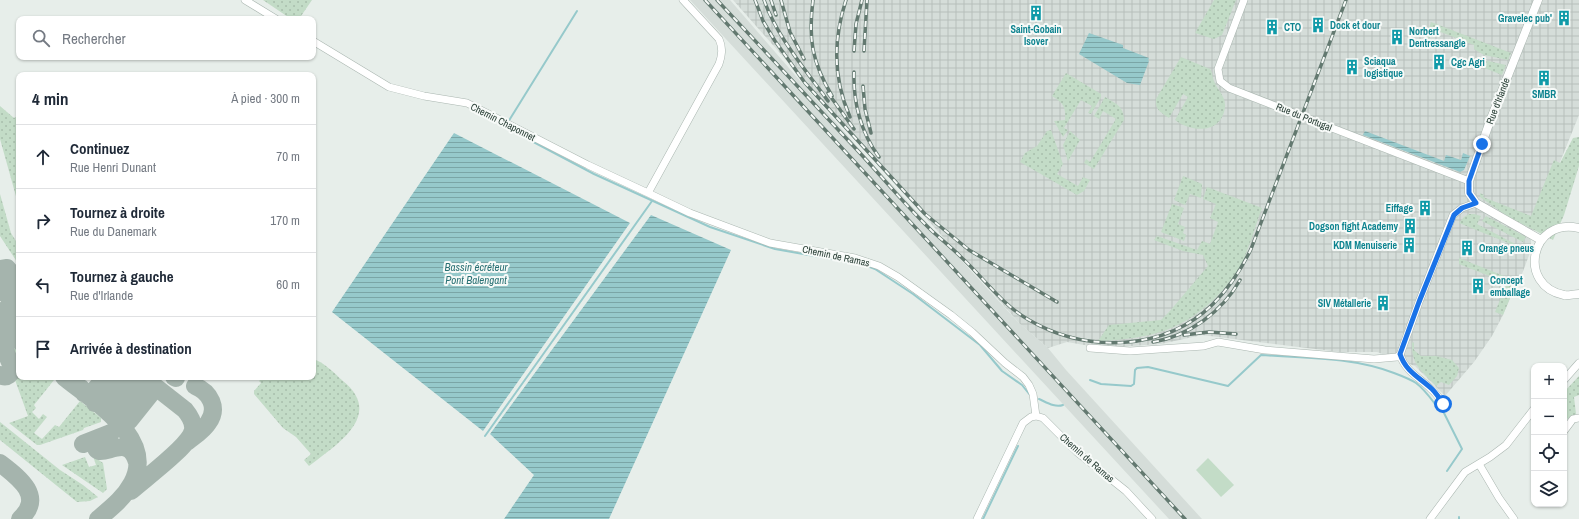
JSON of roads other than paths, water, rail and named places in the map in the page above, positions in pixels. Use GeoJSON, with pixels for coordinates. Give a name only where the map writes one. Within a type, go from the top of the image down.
{"type":"FeatureCollection","features":[{"type":"Feature","properties":{"kind":"street"},"geometry":{"type":"LineString","coordinates":[[245,0],[271,16]]}},
{"type":"Feature","properties":{"kind":"street"},"geometry":{"type":"LineString","coordinates":[[648,193],[719,64],[721,56],[722,47],[719,39],[683,0]]}},
{"type":"Feature","properties":{"kind":"street","name":"Rue du Portugal"},"geometry":{"type":"LineString","coordinates":[[1244,0],[1218,69],[1220,81],[1229,88],[1469,181]]}},
{"type":"Feature","properties":{"kind":"street","name":"Rue d'Irlande"},"geometry":{"type":"LineString","coordinates":[[1469,181],[1490,121],[1538,0]]}},
{"type":"Feature","properties":{"kind":"street","name":"Chemin Chaponnet"},"geometry":{"type":"LineString","coordinates":[[316,43],[389,87],[424,96],[467,103],[588,165],[648,193]]}},
{"type":"Feature","properties":{"kind":"street"},"geometry":{"type":"LineString","coordinates":[[1469,181],[1469,193],[1476,203],[1540,240]]}},
{"type":"Feature","properties":{"kind":"street","name":"Chemin de Ramas"},"geometry":{"type":"LineString","coordinates":[[648,193],[690,213],[770,243],[855,258],[879,266],[898,277],[972,332],[1005,363],[1023,377],[1034,394],[1036,416],[1042,418],[1077,452],[1126,491],[1152,519]]}},
{"type":"Feature","properties":{"kind":"street"},"geometry":{"type":"LineString","coordinates":[[1090,348],[1130,351],[1204,346],[1218,342],[1265,350],[1374,359],[1397,357],[1400,354],[1454,215],[1462,208],[1476,203]]}},
{"type":"Feature","properties":{"kind":"street"},"geometry":{"type":"LineString","coordinates":[[1579,228],[1571,226],[1559,227],[1549,232],[1540,240],[1535,253],[1535,267],[1540,280],[1550,290],[1565,295],[1579,294]]}},
{"type":"Feature","properties":{"kind":"street"},"geometry":{"type":"LineString","coordinates":[[1400,354],[1403,363],[1432,390],[1443,404]]}},
{"type":"Feature","properties":{"kind":"street"},"geometry":{"type":"LineString","coordinates":[[1567,377],[1579,363]]}},
{"type":"Feature","properties":{"kind":"street"},"geometry":{"type":"LineString","coordinates":[[1430,519],[1465,472],[1506,445],[1531,413]]}},
{"type":"Feature","properties":{"kind":"street"},"geometry":{"type":"LineString","coordinates":[[977,519],[1023,423],[1027,418],[1036,416]]}},
{"type":"Feature","properties":{"kind":"street"},"geometry":{"type":"LineString","coordinates":[[1567,426],[1572,419],[1579,418]]}},
{"type":"Feature","properties":{"kind":"street"},"geometry":{"type":"LineString","coordinates":[[1479,464],[1499,498],[1514,519]]}},
{"type":"Feature","properties":{"kind":"water"},"geometry":{"type":"Polygon","coordinates":[[[1089,33],[1123,45],[1123,48],[1149,58],[1140,85],[1127,83],[1079,54],[1089,33]]]}},
{"type":"Feature","properties":{"kind":"water"},"geometry":{"type":"Polygon","coordinates":[[[1365,131],[1444,161],[1446,155],[1461,160],[1463,153],[1470,156],[1464,170],[1460,172],[1363,135],[1365,131]]]}},
{"type":"Feature","properties":{"kind":"water","name":"Bassin écréteur Pont Balengant"},"geometry":{"type":"Polygon","coordinates":[[[454,133],[630,223],[483,431],[332,312],[454,133]]]}},
{"type":"Feature","properties":{"kind":"water"},"geometry":{"type":"Polygon","coordinates":[[[651,215],[731,250],[609,519],[504,519],[534,475],[490,434],[651,215]]]}},
{"type":"Feature","properties":{"kind":"waterway"},"geometry":{"type":"LineString","coordinates":[[577,11],[505,127],[594,174],[710,227],[775,249],[837,260]]}},
{"type":"Feature","properties":{"kind":"waterway"},"geometry":{"type":"LineString","coordinates":[[485,436],[652,201]]}},
{"type":"Feature","properties":{"kind":"waterway"},"geometry":{"type":"LineString","coordinates":[[844,262],[862,264],[875,269],[913,294],[980,345],[1002,371],[1022,385],[1030,395]]}},
{"type":"Feature","properties":{"kind":"waterway"},"geometry":{"type":"LineString","coordinates":[[1090,380],[1101,384],[1131,386],[1134,384],[1135,370],[1137,368],[1148,367],[1228,386],[1261,355],[1329,359],[1362,364],[1409,379],[1424,390],[1435,404]]}},
{"type":"Feature","properties":{"kind":"waterway"},"geometry":{"type":"LineString","coordinates":[[1039,399],[1054,405],[1063,405]]}},
{"type":"Feature","properties":{"kind":"waterway"},"geometry":{"type":"LineString","coordinates":[[1443,411],[1462,449],[1447,471]]}},
{"type":"Feature","properties":{"kind":"waterway"},"geometry":{"type":"LineString","coordinates":[[983,519],[1018,446]]}},
{"type":"Feature","properties":{"kind":"railway"},"geometry":{"type":"LineString","coordinates":[[705,0],[1185,519]]}},
{"type":"Feature","properties":{"kind":"railway"},"geometry":{"type":"LineString","coordinates":[[717,0],[913,212],[954,250],[1010,307],[1029,320],[1051,331],[1075,338],[1099,342],[1124,342],[1148,339],[1172,331],[1193,320],[1213,304],[1229,285],[1239,271],[1251,249],[1346,0]]}},
{"type":"Feature","properties":{"kind":"railway"},"geometry":{"type":"LineString","coordinates":[[755,0],[763,21],[775,41],[805,83],[925,214],[969,250],[1057,302]]}},
{"type":"Feature","properties":{"kind":"railway"},"geometry":{"type":"LineString","coordinates":[[764,0],[776,27],[784,40],[828,101]]}},
{"type":"Feature","properties":{"kind":"railway"},"geometry":{"type":"LineString","coordinates":[[771,0],[776,15]]}},
{"type":"Feature","properties":{"kind":"railway"},"geometry":{"type":"LineString","coordinates":[[781,0],[790,32],[804,59]]}},
{"type":"Feature","properties":{"kind":"railway"},"geometry":{"type":"LineString","coordinates":[[813,0],[811,27],[813,50],[820,72],[832,96]]}},
{"type":"Feature","properties":{"kind":"railway"},"geometry":{"type":"LineString","coordinates":[[846,0],[839,30],[837,59],[840,88],[850,117]]}},
{"type":"Feature","properties":{"kind":"railway"},"geometry":{"type":"LineString","coordinates":[[854,51],[856,24],[862,0]]}},
{"type":"Feature","properties":{"kind":"railway"},"geometry":{"type":"LineString","coordinates":[[864,51],[867,0]]}},
{"type":"Feature","properties":{"kind":"railway"},"geometry":{"type":"LineString","coordinates":[[854,72],[855,95],[859,117],[867,138],[879,157]]}},
{"type":"Feature","properties":{"kind":"railway"},"geometry":{"type":"LineString","coordinates":[[863,86],[865,109],[871,133]]}},
{"type":"Feature","properties":{"kind":"railway"},"geometry":{"type":"LineString","coordinates":[[828,93],[854,129]]}},
{"type":"Feature","properties":{"kind":"railway"},"geometry":{"type":"LineString","coordinates":[[1153,342],[1179,334],[1203,321],[1224,302],[1233,292],[1240,280]]}},
{"type":"Feature","properties":{"kind":"railway"},"geometry":{"type":"LineString","coordinates":[[1184,335],[1209,332],[1236,334]]}},
{"type":"Feature","properties":{"kind":"place","name":"Saint-Gobain Isover"},"geometry":{"type":"Point","coordinates":[1036,13]}},
{"type":"Feature","properties":{"kind":"place","name":"Gravelec pub'"},"geometry":{"type":"Point","coordinates":[1564,18]}},
{"type":"Feature","properties":{"kind":"place","name":"Dock et dour"},"geometry":{"type":"Point","coordinates":[1318,25]}},
{"type":"Feature","properties":{"kind":"place","name":"CTO"},"geometry":{"type":"Point","coordinates":[1272,27]}},
{"type":"Feature","properties":{"kind":"place","name":"Norbert Dentressangle"},"geometry":{"type":"Point","coordinates":[1397,37]}},
{"type":"Feature","properties":{"kind":"place","name":"Cgc Agri"},"geometry":{"type":"Point","coordinates":[1439,62]}},
{"type":"Feature","properties":{"kind":"place","name":"Sciaqua logistique"},"geometry":{"type":"Point","coordinates":[1352,67]}},
{"type":"Feature","properties":{"kind":"place","name":"SMBR"},"geometry":{"type":"Point","coordinates":[1544,78]}},
{"type":"Feature","properties":{"kind":"place","name":"Eiffage"},"geometry":{"type":"Point","coordinates":[1425,208]}},
{"type":"Feature","properties":{"kind":"place","name":"Dogson fight Academy"},"geometry":{"type":"Point","coordinates":[1410,226]}},
{"type":"Feature","properties":{"kind":"place","name":"KDM Menuiserie"},"geometry":{"type":"Point","coordinates":[1409,245]}},
{"type":"Feature","properties":{"kind":"place","name":"Orange pneus"},"geometry":{"type":"Point","coordinates":[1467,248]}},
{"type":"Feature","properties":{"kind":"place","name":"Concept emballage"},"geometry":{"type":"Point","coordinates":[1478,286]}},
{"type":"Feature","properties":{"kind":"place","name":"SIV Métallerie"},"geometry":{"type":"Point","coordinates":[1383,303]}}]}
